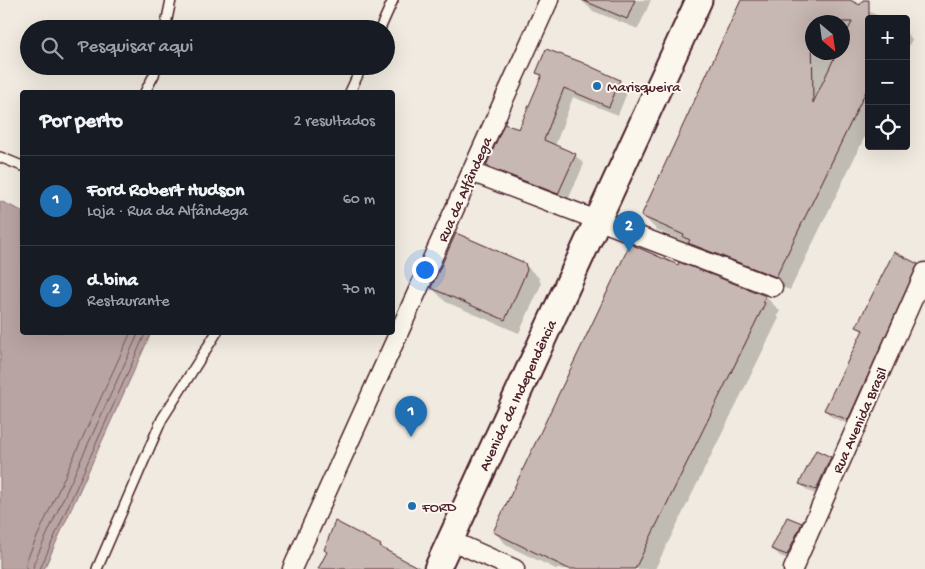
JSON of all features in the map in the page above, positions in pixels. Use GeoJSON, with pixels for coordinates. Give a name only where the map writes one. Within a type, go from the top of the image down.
{"type":"FeatureCollection","features":[{"type":"Feature","properties":{"kind":"street","name":"Rua da Alfândega"},"geometry":{"type":"LineString","coordinates":[[292,569],[549,0]]}},
{"type":"Feature","properties":{"kind":"street","name":"Avenida da Independência"},"geometry":{"type":"LineString","coordinates":[[437,569],[699,0]]}},
{"type":"Feature","properties":{"kind":"street"},"geometry":{"type":"LineString","coordinates":[[471,172],[773,287]]}},
{"type":"Feature","properties":{"kind":"street","name":"Rua Avenida Brasil"},"geometry":{"type":"LineString","coordinates":[[793,569],[925,272]]}},
{"type":"Feature","properties":{"kind":"street"},"geometry":{"type":"LineString","coordinates":[[450,540],[515,569]]}},
{"type":"Feature","properties":{"kind":"lane"},"geometry":{"type":"LineString","coordinates":[[167,20],[171,0]]}},
{"type":"Feature","properties":{"kind":"lane"},"geometry":{"type":"LineString","coordinates":[[384,20],[393,0]]}},
{"type":"Feature","properties":{"kind":"lane"},"geometry":{"type":"LineString","coordinates":[[146,90],[154,75]]}},
{"type":"Feature","properties":{"kind":"lane"},"geometry":{"type":"LineString","coordinates":[[351,90],[358,75]]}},
{"type":"Feature","properties":{"kind":"lane"},"geometry":{"type":"LineString","coordinates":[[0,157],[20,165]]}},
{"type":"Feature","properties":{"kind":"lane"},"geometry":{"type":"LineString","coordinates":[[97,569],[162,419],[216,335]]}},
{"type":"Feature","properties":{"kind":"water"},"geometry":{"type":"Polygon","coordinates":[[[0,201],[20,210],[20,335],[150,335],[44,569],[0,569],[0,201]]]}},
{"type":"Feature","properties":{"kind":"building"},"geometry":{"type":"Polygon","coordinates":[[[582,0],[635,0],[627,19],[582,0]]]}},
{"type":"Feature","properties":{"kind":"building"},"geometry":{"type":"Polygon","coordinates":[[[741,0],[850,0],[860,5],[863,0],[869,0],[869,15],[865,15],[865,93],[776,277],[688,243],[690,240],[683,237],[684,235],[641,216],[741,0]]]}},
{"type":"Feature","properties":{"kind":"building"},"geometry":{"type":"Polygon","coordinates":[[[546,49],[581,62],[620,80],[609,107],[564,88],[544,140],[576,154],[558,194],[486,166],[504,124],[519,129],[542,75],[536,73],[546,49]]]}},
{"type":"Feature","properties":{"kind":"building"},"geometry":{"type":"Polygon","coordinates":[[[456,233],[525,263],[527,270],[505,320],[431,288],[456,233]]]}},
{"type":"Feature","properties":{"kind":"building"},"geometry":{"type":"Polygon","coordinates":[[[630,244],[678,265],[679,262],[766,296],[763,302],[765,303],[635,569],[569,569],[493,532],[630,244]]]}},
{"type":"Feature","properties":{"kind":"building"},"geometry":{"type":"Polygon","coordinates":[[[894,252],[918,264],[848,420],[824,410],[863,330],[856,327],[894,252]]]}},
{"type":"Feature","properties":{"kind":"building"},"geometry":{"type":"Polygon","coordinates":[[[816,450],[831,457],[816,490],[799,484],[816,450]]]}},
{"type":"Feature","properties":{"kind":"building"},"geometry":{"type":"Polygon","coordinates":[[[787,517],[802,523],[787,555],[771,549],[787,517]]]}},
{"type":"Feature","properties":{"kind":"building"},"geometry":{"type":"Polygon","coordinates":[[[335,521],[421,569],[318,569],[327,552],[324,550],[335,521]]]}},
{"type":"Feature","properties":{"kind":"place","name":"Marisqueira"},"geometry":{"type":"Point","coordinates":[597,86]}},
{"type":"Feature","properties":{"kind":"place","name":"d.bina"},"geometry":{"type":"Point","coordinates":[629,252]}},
{"type":"Feature","properties":{"kind":"place","name":"Ford Robert Hudson"},"geometry":{"type":"Point","coordinates":[411,437]}},
{"type":"Feature","properties":{"kind":"place","name":"FORD"},"geometry":{"type":"Point","coordinates":[412,506]}}]}
